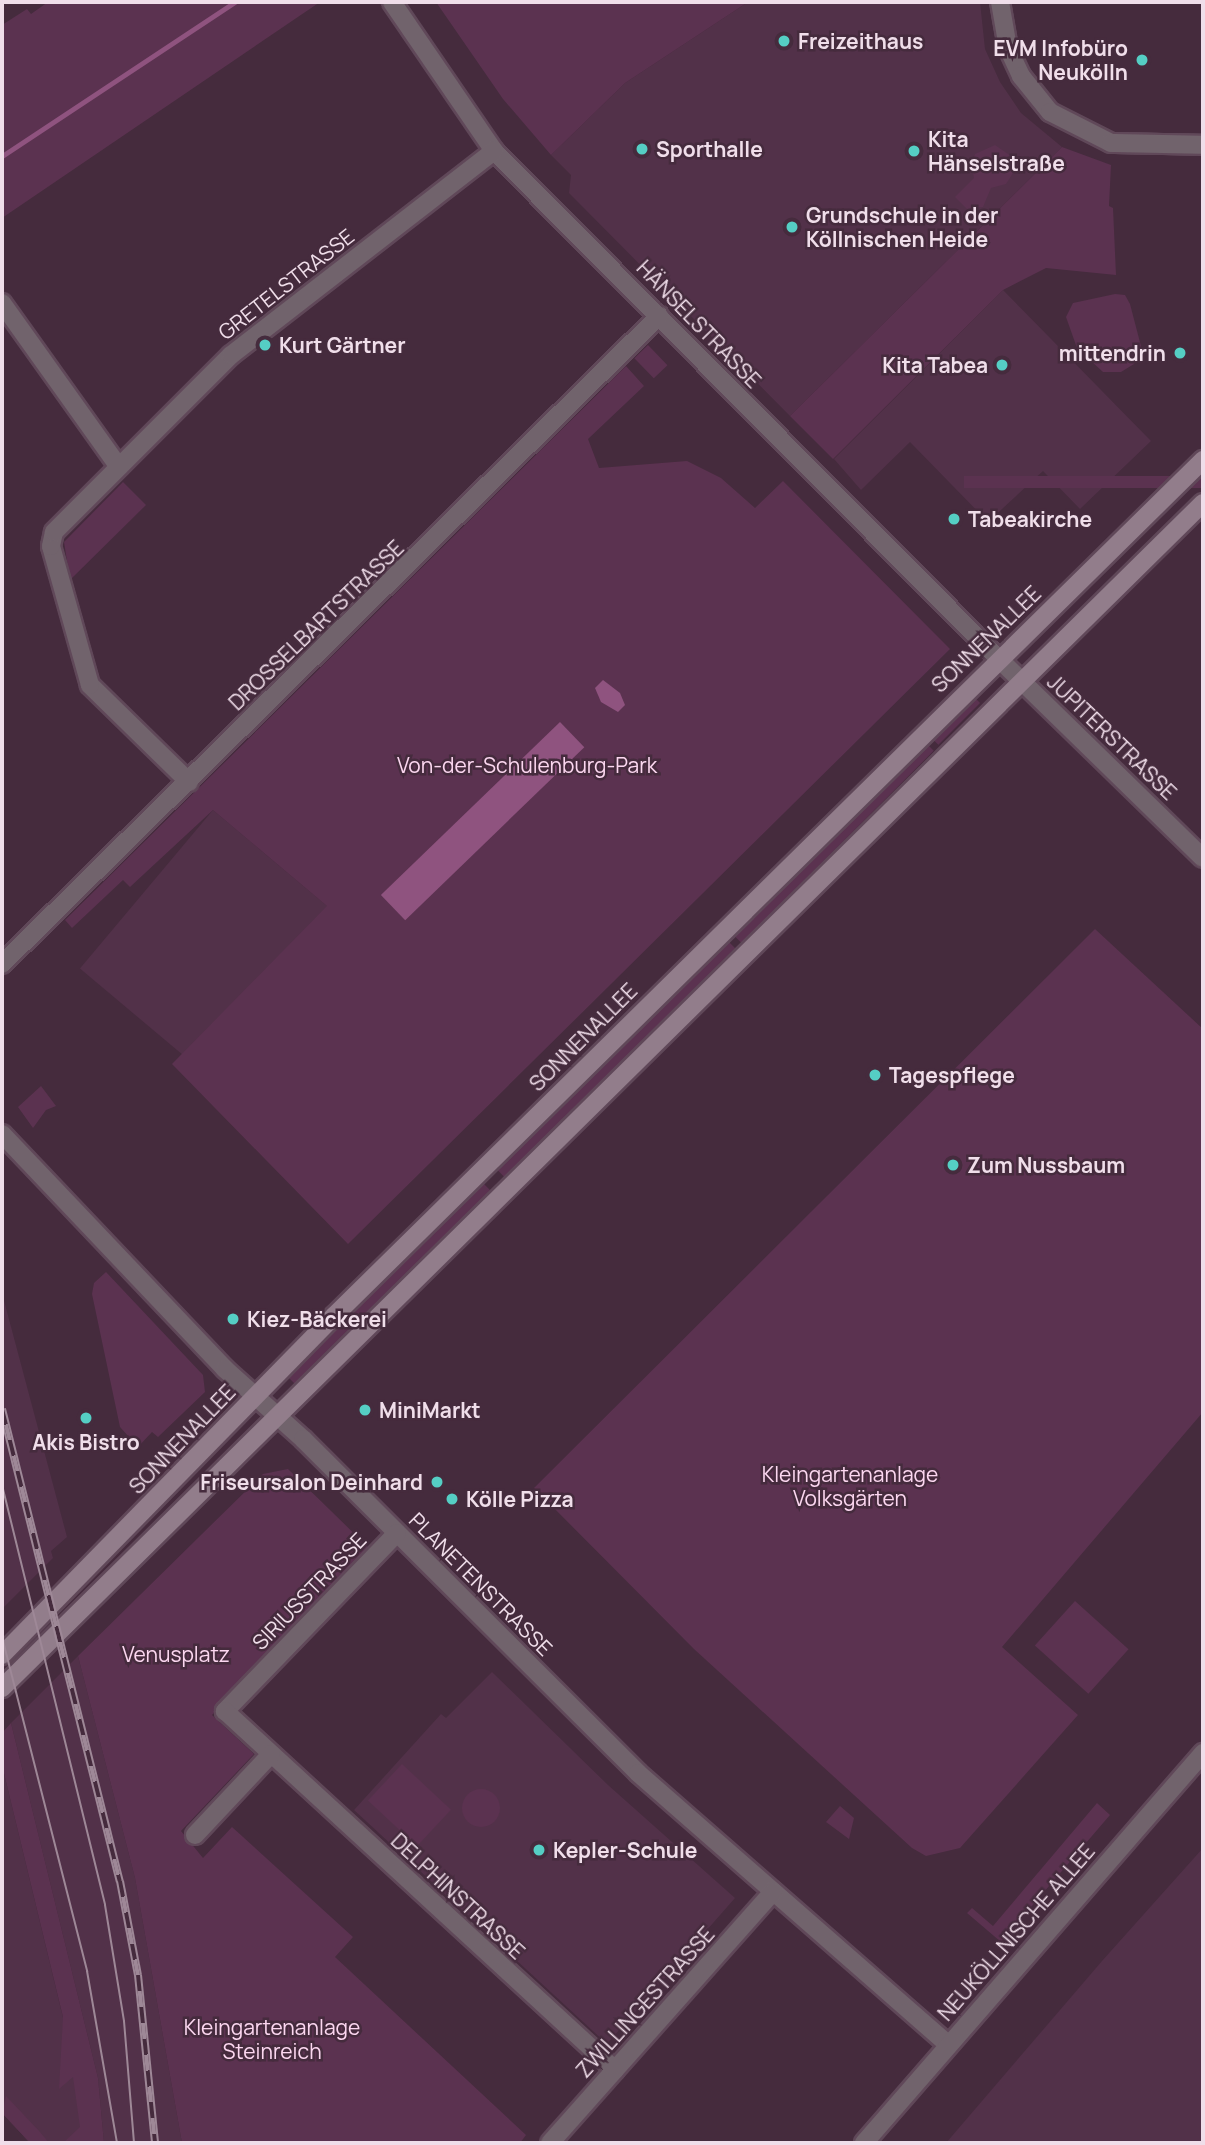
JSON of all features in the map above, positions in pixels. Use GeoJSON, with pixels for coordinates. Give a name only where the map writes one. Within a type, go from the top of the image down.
{"type":"FeatureCollection","features":[{"type":"Feature","properties":{"kind":"main road","name":"SONNENALLEE"},"geometry":{"type":"LineString","coordinates":[[2,1655],[255,1396],[998,658],[1203,460]]}},
{"type":"Feature","properties":{"kind":"main road"},"geometry":{"type":"LineString","coordinates":[[2,1688],[1019,680],[1203,503]]}},
{"type":"Feature","properties":{"kind":"street","name":"HÄNSELSTRASSE"},"geometry":{"type":"LineString","coordinates":[[392,2],[495,151],[1019,680]]}},
{"type":"Feature","properties":{"kind":"street"},"geometry":{"type":"LineString","coordinates":[[1000,2],[1008,48],[1021,76],[1050,112],[1111,143],[1203,145]]}},
{"type":"Feature","properties":{"kind":"street","name":"GRETELSTRASSE"},"geometry":{"type":"LineString","coordinates":[[189,782],[90,685],[51,546],[54,532],[232,355],[495,151]]}},
{"type":"Feature","properties":{"kind":"street"},"geometry":{"type":"LineString","coordinates":[[2,303],[119,467]]}},
{"type":"Feature","properties":{"kind":"street","name":"DROSSELBARTSTRASSE"},"geometry":{"type":"LineString","coordinates":[[2,964],[659,316]]}},
{"type":"Feature","properties":{"kind":"street","name":"JUPITERSTRASSE"},"geometry":{"type":"LineString","coordinates":[[1019,680],[1203,858]]}},
{"type":"Feature","properties":{"kind":"street","name":"PLANETENSTRASSE"},"geometry":{"type":"LineString","coordinates":[[2,1134],[255,1396],[639,1773],[948,2044]]}},
{"type":"Feature","properties":{"kind":"street","name":"SIRIUSSTRASSE"},"geometry":{"type":"LineString","coordinates":[[225,1712],[397,1533]]}},
{"type":"Feature","properties":{"kind":"street","name":"DELPHINSTRASSE"},"geometry":{"type":"LineString","coordinates":[[225,1712],[615,2070]]}},
{"type":"Feature","properties":{"kind":"street","name":"NEUKÖLLNISCHE ALLEE"},"geometry":{"type":"LineString","coordinates":[[864,2143],[1203,1753]]}},
{"type":"Feature","properties":{"kind":"street"},"geometry":{"type":"LineString","coordinates":[[195,1835],[271,1754]]}},
{"type":"Feature","properties":{"kind":"street","name":"ZWILLINGESTRASSE"},"geometry":{"type":"LineString","coordinates":[[550,2143],[773,1892]]}},
{"type":"Feature","properties":{"kind":"shaded area","name":"Grundschule in der Köllnischen Heide"},"geometry":{"type":"Polygon","coordinates":[[[748,2],[980,2],[985,49],[1000,82],[1021,113],[1062,147],[790,416],[569,193],[571,175],[551,155],[625,83],[748,2]]]}},
{"type":"Feature","properties":{"kind":"shaded area","name":"Kita Tabea"},"geometry":{"type":"Polygon","coordinates":[[[1003,290],[1151,441],[1080,509],[1043,471],[988,522],[910,442],[861,490],[834,459],[1003,290]]]}},
{"type":"Feature","properties":{"kind":"shaded area"},"geometry":{"type":"Polygon","coordinates":[[[603,680],[620,693],[625,705],[618,712],[601,702],[595,688],[603,680]]]}},
{"type":"Feature","properties":{"kind":"shaded area"},"geometry":{"type":"Polygon","coordinates":[[[560,722],[584,747],[405,920],[381,895],[560,722]]]}},
{"type":"Feature","properties":{"kind":"shaded area"},"geometry":{"type":"Polygon","coordinates":[[[213,810],[328,906],[195,1065],[80,969],[213,810]]]}},
{"type":"Feature","properties":{"kind":"shaded area"},"geometry":{"type":"Polygon","coordinates":[[[2,1293],[67,1537],[51,1551],[53,1558],[2,1609],[2,1293]]]}},
{"type":"Feature","properties":{"kind":"shaded area"},"geometry":{"type":"Polygon","coordinates":[[[78,1656],[135,1878],[182,2143],[104,2143],[98,2078],[11,1723],[78,1656]]]}},
{"type":"Feature","properties":{"kind":"shaded area","name":"Kepler-Schule"},"geometry":{"type":"Polygon","coordinates":[[[492,1672],[608,1785],[735,1898],[607,2044],[354,1810],[441,1714],[446,1718],[492,1672]]]}},
{"type":"Feature","properties":{"kind":"shaded area"},"geometry":{"type":"Polygon","coordinates":[[[2,1765],[72,2055],[85,2143],[30,2143],[2,2113],[2,1765]]]}},
{"type":"Feature","properties":{"kind":"shaded area"},"geometry":{"type":"Polygon","coordinates":[[[1203,1848],[1203,2143],[946,2143],[1102,1961],[1203,1848]]]}},
{"type":"Feature","properties":{"kind":"green space"},"geometry":{"type":"Polygon","coordinates":[[[48,2],[320,2],[2,218],[2,25],[27,9],[31,14],[48,2]]]}},
{"type":"Feature","properties":{"kind":"green space"},"geometry":{"type":"Polygon","coordinates":[[[436,2],[748,2],[625,83],[551,155],[503,99],[436,2]]]}},
{"type":"Feature","properties":{"kind":"green space"},"geometry":{"type":"Polygon","coordinates":[[[995,145],[1011,156],[1013,173],[1006,184],[991,188],[983,207],[967,209],[955,197],[974,178],[971,164],[975,154],[995,145]]]}},
{"type":"Feature","properties":{"kind":"green space"},"geometry":{"type":"Polygon","coordinates":[[[1062,147],[1111,165],[1109,206],[1113,208],[1116,275],[1046,268],[1003,290],[833,459],[790,416],[1062,147]]]}},
{"type":"Feature","properties":{"kind":"green space"},"geometry":{"type":"Polygon","coordinates":[[[1115,294],[1125,295],[1130,304],[1142,350],[1134,364],[1121,372],[1103,372],[1077,348],[1066,317],[1073,303],[1115,294]]]}},
{"type":"Feature","properties":{"kind":"green space"},"geometry":{"type":"Polygon","coordinates":[[[648,345],[667,365],[654,378],[634,358],[648,345]]]}},
{"type":"Feature","properties":{"kind":"green space","name":"Von-der-Schulenburg-Park"},"geometry":{"type":"Polygon","coordinates":[[[626,366],[644,386],[588,439],[599,468],[687,461],[721,478],[755,508],[783,481],[950,649],[348,1244],[172,1064],[327,906],[213,810],[130,887],[123,880],[72,928],[65,920],[626,366]]]}},
{"type":"Feature","properties":{"kind":"green space"},"geometry":{"type":"Polygon","coordinates":[[[964,476],[1203,476],[1203,488],[964,488],[964,476]]]}},
{"type":"Feature","properties":{"kind":"green space"},"geometry":{"type":"Polygon","coordinates":[[[123,482],[146,505],[70,580],[64,542],[123,482]]]}},
{"type":"Feature","properties":{"kind":"green space"},"geometry":{"type":"Polygon","coordinates":[[[973,696],[980,703],[938,745],[931,738],[973,696]]]}},
{"type":"Feature","properties":{"kind":"green space"},"geometry":{"type":"Polygon","coordinates":[[[926,743],[934,751],[741,943],[734,935],[926,743]]]}},
{"type":"Feature","properties":{"kind":"green space","name":"Kleingartenanlage Volksgärten"},"geometry":{"type":"Polygon","coordinates":[[[1095,929],[1203,1029],[1203,1412],[1002,1647],[1078,1715],[960,1848],[926,1856],[912,1848],[694,1649],[534,1488],[1095,929]]]}},
{"type":"Feature","properties":{"kind":"green space"},"geometry":{"type":"Polygon","coordinates":[[[726,939],[735,948],[505,1178],[496,1169],[726,939]]]}},
{"type":"Feature","properties":{"kind":"green space"},"geometry":{"type":"Polygon","coordinates":[[[41,1086],[56,1106],[46,1110],[33,1128],[18,1107],[41,1086]]]}},
{"type":"Feature","properties":{"kind":"green space"},"geometry":{"type":"Polygon","coordinates":[[[481,1181],[490,1190],[296,1385],[287,1375],[481,1181]]]}},
{"type":"Feature","properties":{"kind":"green space"},"geometry":{"type":"Polygon","coordinates":[[[106,1272],[203,1375],[205,1392],[158,1437],[152,1432],[138,1447],[120,1427],[92,1294],[94,1283],[106,1272]]]}},
{"type":"Feature","properties":{"kind":"green space"},"geometry":{"type":"Polygon","coordinates":[[[288,1469],[370,1549],[212,1715],[254,1754],[181,1831],[203,1858],[232,1827],[353,1937],[335,1957],[526,2135],[520,2143],[182,2143],[135,1878],[78,1656],[263,1474],[288,1469]]]}},
{"type":"Feature","properties":{"kind":"green space"},"geometry":{"type":"Polygon","coordinates":[[[1075,1601],[1129,1649],[1088,1694],[1035,1646],[1075,1601]]]}},
{"type":"Feature","properties":{"kind":"green space"},"geometry":{"type":"Polygon","coordinates":[[[11,1723],[98,2078],[104,2143],[63,2143],[80,2127],[73,2077],[59,2089],[63,2017],[2,1765],[2,1733],[11,1723]]]}},
{"type":"Feature","properties":{"kind":"green space"},"geometry":{"type":"Polygon","coordinates":[[[402,1764],[451,1810],[417,1846],[368,1801],[402,1764]]]}},
{"type":"Feature","properties":{"kind":"green space"},"geometry":{"type":"Polygon","coordinates":[[[481,1789],[495,1794],[500,1808],[495,1822],[481,1827],[467,1822],[462,1808],[467,1794],[481,1789]]]}},
{"type":"Feature","properties":{"kind":"green space"},"geometry":{"type":"Polygon","coordinates":[[[1097,1803],[1110,1815],[1001,1942],[967,1913],[972,1908],[993,1926],[1097,1803]]]}},
{"type":"Feature","properties":{"kind":"green space"},"geometry":{"type":"Polygon","coordinates":[[[840,1806],[854,1818],[849,1839],[826,1822],[840,1806]]]}},
{"type":"Feature","properties":{"kind":"green space"},"geometry":{"type":"Polygon","coordinates":[[[6,2096],[49,2143],[30,2143],[2,2113],[6,2096]]]}},
{"type":"Feature","properties":{"kind":"waterway"},"geometry":{"type":"LineString","coordinates":[[2,156],[235,2]]}},
{"type":"Feature","properties":{"kind":"tram line"},"geometry":{"type":"LineString","coordinates":[[2,1485],[105,1905],[124,2021],[134,2143]]}},
{"type":"Feature","properties":{"kind":"tram line"},"geometry":{"type":"LineString","coordinates":[[2,1637],[87,1971],[117,2143]]}},
{"type":"Feature","properties":{"kind":"railway"},"geometry":{"type":"LineString","coordinates":[[2,1409],[120,1881],[138,1975],[155,2143]]}},
{"type":"Feature","properties":{"kind":"place","name":"Freizeithaus"},"geometry":{"type":"Point","coordinates":[784,41]}},
{"type":"Feature","properties":{"kind":"place","name":"EVM Infobüro Neukölln"},"geometry":{"type":"Point","coordinates":[1142,60]}},
{"type":"Feature","properties":{"kind":"place","name":"Sporthalle"},"geometry":{"type":"Point","coordinates":[642,149]}},
{"type":"Feature","properties":{"kind":"place","name":"Kita Hänselstraße"},"geometry":{"type":"Point","coordinates":[914,151]}},
{"type":"Feature","properties":{"kind":"place","name":"Grundschule in der Köllnischen Heide"},"geometry":{"type":"Point","coordinates":[792,227]}},
{"type":"Feature","properties":{"kind":"place","name":"Kurt Gärtner"},"geometry":{"type":"Point","coordinates":[265,345]}},
{"type":"Feature","properties":{"kind":"place","name":"mittendrin"},"geometry":{"type":"Point","coordinates":[1180,353]}},
{"type":"Feature","properties":{"kind":"place","name":"Kita Tabea"},"geometry":{"type":"Point","coordinates":[1002,365]}},
{"type":"Feature","properties":{"kind":"place","name":"Tabeakirche"},"geometry":{"type":"Point","coordinates":[954,519]}},
{"type":"Feature","properties":{"kind":"place","name":"Tagespflege"},"geometry":{"type":"Point","coordinates":[875,1075]}},
{"type":"Feature","properties":{"kind":"place","name":"Zum Nussbaum"},"geometry":{"type":"Point","coordinates":[953,1165]}},
{"type":"Feature","properties":{"kind":"place","name":"Kiez-Bäckerei"},"geometry":{"type":"Point","coordinates":[233,1319]}},
{"type":"Feature","properties":{"kind":"place","name":"MiniMarkt"},"geometry":{"type":"Point","coordinates":[365,1410]}},
{"type":"Feature","properties":{"kind":"place","name":"Akis Bistro"},"geometry":{"type":"Point","coordinates":[86,1418]}},
{"type":"Feature","properties":{"kind":"place","name":"Friseursalon Deinhard"},"geometry":{"type":"Point","coordinates":[437,1482]}},
{"type":"Feature","properties":{"kind":"place","name":"Kölle Pizza"},"geometry":{"type":"Point","coordinates":[452,1499]}},
{"type":"Feature","properties":{"kind":"place","name":"Kepler-Schule"},"geometry":{"type":"Point","coordinates":[539,1850]}},
{"type":"Feature","properties":{"kind":"park label","name":"Venusplatz"},"geometry":{"type":"Point","coordinates":[176,1654]}},
{"type":"Feature","properties":{"kind":"park label","name":"Kleingartenanlage Steinreich"},"geometry":{"type":"Point","coordinates":[272,2039]}}]}
